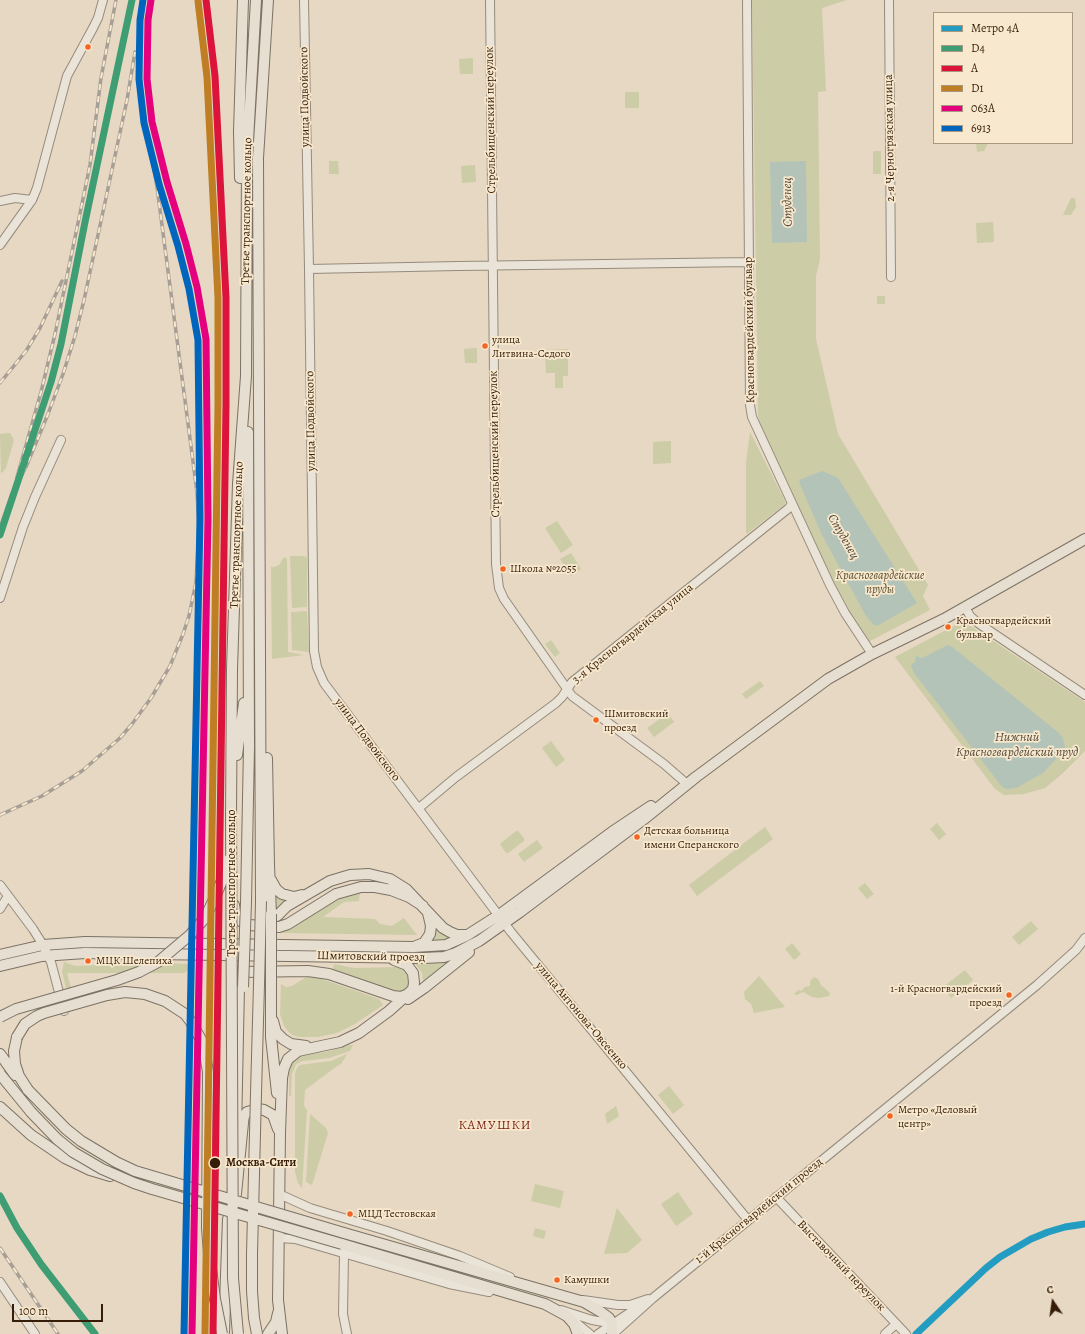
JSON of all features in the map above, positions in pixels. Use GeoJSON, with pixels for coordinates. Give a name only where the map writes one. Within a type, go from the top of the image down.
{"type":"FeatureCollection","features":[{"type":"Feature","properties":{"kind":"main road"},"geometry":{"type":"LineString","coordinates":[[243,0],[239,155],[246,252]]}},
{"type":"Feature","properties":{"kind":"main road","name":"Третье транспортное кольцо"},"geometry":{"type":"LineString","coordinates":[[248,674],[246,252],[248,122],[256,0]]}},
{"type":"Feature","properties":{"kind":"main road","name":"Третье транспортное кольцо"},"geometry":{"type":"LineString","coordinates":[[257,1334],[252,1291],[252,1254],[261,901],[258,158],[268,0]]}},
{"type":"Feature","properties":{"kind":"main road","name":"Третье транспортное кольцо"},"geometry":{"type":"LineString","coordinates":[[237,1334],[233,1271],[232,669],[238,484],[246,376]]}},
{"type":"Feature","properties":{"kind":"main road","name":"Шмитовский проезд"},"geometry":{"type":"LineString","coordinates":[[0,966],[48,956],[99,953],[431,958],[448,956],[471,946],[502,919],[644,819],[687,784],[828,679],[872,654],[965,607],[1085,539]]}},
{"type":"Feature","properties":{"kind":"main road"},"geometry":{"type":"LineString","coordinates":[[231,1186],[237,1122],[249,747],[248,674]]}},
{"type":"Feature","properties":{"kind":"main road"},"geometry":{"type":"LineString","coordinates":[[248,674],[237,758],[234,910],[236,916],[242,922],[250,926],[279,927],[292,922],[336,894],[348,889],[375,887],[391,890],[409,897],[424,908],[431,922],[430,934],[424,943],[414,947]]}},
{"type":"Feature","properties":{"kind":"main road"},"geometry":{"type":"LineString","coordinates":[[260,705],[268,774],[269,865],[274,915],[272,935],[271,1045],[280,1133]]}},
{"type":"Feature","properties":{"kind":"main road"},"geometry":{"type":"LineString","coordinates":[[0,1017],[16,1009],[117,980],[139,972],[158,962],[190,935],[205,918],[223,878],[228,860],[230,821],[232,816]]}},
{"type":"Feature","properties":{"kind":"main road"},"geometry":{"type":"LineString","coordinates":[[269,865],[271,879],[274,886],[282,894],[294,897],[312,891]]}},
{"type":"Feature","properties":{"kind":"main road"},"geometry":{"type":"LineString","coordinates":[[274,915],[330,881],[344,876],[369,874],[383,877],[401,885],[410,892],[443,928],[451,933],[461,936],[471,933]]}},
{"type":"Feature","properties":{"kind":"main road"},"geometry":{"type":"LineString","coordinates":[[282,1334],[279,1308],[279,1194],[282,1078],[285,1064],[291,1055],[298,1051],[340,1042],[353,1036],[421,991],[502,919]]}},
{"type":"Feature","properties":{"kind":"main road","name":"Шмитовский проезд"},"geometry":{"type":"LineString","coordinates":[[0,955],[43,945],[79,942],[414,947],[446,945],[502,919]]}},
{"type":"Feature","properties":{"kind":"main road"},"geometry":{"type":"LineString","coordinates":[[385,957],[403,963],[412,970],[414,976],[413,989],[391,1010]]}},
{"type":"Feature","properties":{"kind":"main road"},"geometry":{"type":"LineString","coordinates":[[223,1334],[226,1302],[231,1186],[231,1000],[232,984],[236,974],[243,972],[318,972],[329,974],[396,996],[403,996],[409,993]]}},
{"type":"Feature","properties":{"kind":"main road"},"geometry":{"type":"LineString","coordinates":[[241,987],[243,1122]]}},
{"type":"Feature","properties":{"kind":"main road"},"geometry":{"type":"LineString","coordinates":[[28,1090],[19,1076],[15,1064],[14,1051],[16,1040],[25,1024],[44,1013],[107,995],[135,992],[155,996],[165,1001],[180,1011],[191,1022],[203,1043],[208,1066],[207,1234],[215,1299],[223,1334]]}},
{"type":"Feature","properties":{"kind":"main road"},"geometry":{"type":"LineString","coordinates":[[271,995],[273,1022],[279,1035],[287,1042],[298,1046],[320,1046]]}},
{"type":"Feature","properties":{"kind":"main road"},"geometry":{"type":"LineString","coordinates":[[0,1054],[28,1090],[61,1125],[81,1141],[116,1162],[135,1171],[578,1300],[591,1305],[601,1312],[616,1331]]}},
{"type":"Feature","properties":{"kind":"main road"},"geometry":{"type":"LineString","coordinates":[[0,1074],[31,1112],[57,1139],[88,1162],[134,1183]]}},
{"type":"Feature","properties":{"kind":"main road"},"geometry":{"type":"LineString","coordinates":[[0,1108],[31,1135],[65,1158],[90,1170],[343,1249],[452,1276],[545,1304],[567,1316],[574,1324],[578,1334]]}},
{"type":"Feature","properties":{"kind":"main road"},"geometry":{"type":"LineString","coordinates":[[228,1334],[226,1302],[231,1272],[244,1116],[247,1112],[258,1109],[264,1110],[273,1115],[280,1133]]}},
{"type":"Feature","properties":{"kind":"main road"},"geometry":{"type":"LineString","coordinates":[[226,1302],[233,1328],[237,1334]]}},
{"type":"Feature","properties":{"kind":"main road"},"geometry":{"type":"LineString","coordinates":[[268,1334],[276,1322],[279,1308]]}},
{"type":"Feature","properties":{"kind":"street"},"geometry":{"type":"LineString","coordinates":[[0,245],[32,200],[41,175],[67,76],[96,23],[103,0]]}},
{"type":"Feature","properties":{"kind":"street","name":"улица Подвойского"},"geometry":{"type":"LineString","coordinates":[[304,0],[314,653],[317,667],[324,683],[419,808]]}},
{"type":"Feature","properties":{"kind":"street","name":"Стрельбищенский переулок"},"geometry":{"type":"LineString","coordinates":[[490,0],[497,582],[504,599],[575,698],[664,764],[687,784]]}},
{"type":"Feature","properties":{"kind":"street","name":"Красногвардейский бульвар"},"geometry":{"type":"LineString","coordinates":[[747,0],[750,152],[750,405],[752,417],[830,585],[845,613],[872,654]]}},
{"type":"Feature","properties":{"kind":"street","name":"2-я Черногрязская улица"},"geometry":{"type":"LineString","coordinates":[[888,0],[891,277]]}},
{"type":"Feature","properties":{"kind":"street"},"geometry":{"type":"LineString","coordinates":[[0,201],[15,198],[32,200]]}},
{"type":"Feature","properties":{"kind":"street"},"geometry":{"type":"LineString","coordinates":[[309,269],[749,262]]}},
{"type":"Feature","properties":{"kind":"street"},"geometry":{"type":"LineString","coordinates":[[0,598],[22,527],[61,440]]}},
{"type":"Feature","properties":{"kind":"street","name":"3-я Красногвардейская улица"},"geometry":{"type":"LineString","coordinates":[[419,808],[456,777],[556,703],[572,682],[789,508],[792,504]]}},
{"type":"Feature","properties":{"kind":"street"},"geometry":{"type":"LineString","coordinates":[[965,607],[970,616],[978,623],[1085,695]]}},
{"type":"Feature","properties":{"kind":"street","name":"улица Антонова-Овсеенко"},"geometry":{"type":"LineString","coordinates":[[419,808],[502,919],[748,1220]]}},
{"type":"Feature","properties":{"kind":"street"},"geometry":{"type":"LineString","coordinates":[[0,885],[43,945],[51,962],[64,1011]]}},
{"type":"Feature","properties":{"kind":"street"},"geometry":{"type":"LineString","coordinates":[[0,909],[8,896]]}},
{"type":"Feature","properties":{"kind":"street","name":"1-й Красногвардейский проезд"},"geometry":{"type":"LineString","coordinates":[[616,1331],[653,1298],[1037,985],[1076,950],[1085,938]]}},
{"type":"Feature","properties":{"kind":"street"},"geometry":{"type":"LineString","coordinates":[[279,1194],[310,1208],[387,1231],[460,1256],[533,1287]]}},
{"type":"Feature","properties":{"kind":"street","name":"Выставочный переулок"},"geometry":{"type":"LineString","coordinates":[[776,1198],[906,1334]]}},
{"type":"Feature","properties":{"kind":"street"},"geometry":{"type":"LineString","coordinates":[[279,1238],[295,1239],[343,1249],[449,1284],[527,1299]]}},
{"type":"Feature","properties":{"kind":"street"},"geometry":{"type":"LineString","coordinates":[[343,1249],[343,1314],[346,1334]]}},
{"type":"Feature","properties":{"kind":"street"},"geometry":{"type":"LineString","coordinates":[[0,1282],[35,1334]]}},
{"type":"Feature","properties":{"kind":"street"},"geometry":{"type":"LineString","coordinates":[[578,1300],[618,1305],[641,1303],[653,1298]]}},
{"type":"Feature","properties":{"kind":"street","name":"1-й Красногвардейский проезд"},"geometry":{"type":"LineString","coordinates":[[598,1334],[616,1331],[653,1298]]}},
{"type":"Feature","properties":{"kind":"street"},"geometry":{"type":"LineString","coordinates":[[545,1304],[592,1320],[616,1331]]}},
{"type":"Feature","properties":{"kind":"street"},"geometry":{"type":"LineString","coordinates":[[567,1316],[590,1334]]}},
{"type":"Feature","properties":{"kind":"street"},"geometry":{"type":"LineString","coordinates":[[885,1334],[896,1324]]}},
{"type":"Feature","properties":{"kind":"green space","name":"Красногвардейские пруды"},"geometry":{"type":"Polygon","coordinates":[[[752,0],[847,0],[822,8],[826,91],[818,92],[820,259],[816,276],[816,339],[838,434],[928,585],[923,596],[930,610],[868,642],[831,580],[760,426],[758,415],[752,0]]]}},
{"type":"Feature","properties":{"kind":"green space"},"geometry":{"type":"Polygon","coordinates":[[[473,58],[473,74],[460,74],[459,59],[473,58]]]}},
{"type":"Feature","properties":{"kind":"green space"},"geometry":{"type":"Polygon","coordinates":[[[625,92],[639,92],[639,108],[625,108],[625,92]]]}},
{"type":"Feature","properties":{"kind":"green space"},"geometry":{"type":"Polygon","coordinates":[[[976,144],[988,144],[984,151],[977,152],[976,144]]]}},
{"type":"Feature","properties":{"kind":"green space"},"geometry":{"type":"Polygon","coordinates":[[[873,151],[881,151],[881,174],[873,174],[873,151]]]}},
{"type":"Feature","properties":{"kind":"green space"},"geometry":{"type":"Polygon","coordinates":[[[329,161],[338,161],[339,174],[329,174],[329,161]]]}},
{"type":"Feature","properties":{"kind":"green space"},"geometry":{"type":"Polygon","coordinates":[[[475,165],[476,182],[462,183],[461,166],[475,165]]]}},
{"type":"Feature","properties":{"kind":"green space"},"geometry":{"type":"Polygon","coordinates":[[[1071,198],[1075,198],[1076,207],[1071,215],[1063,215],[1071,198]]]}},
{"type":"Feature","properties":{"kind":"green space"},"geometry":{"type":"Polygon","coordinates":[[[993,222],[994,242],[977,243],[976,223],[993,222]]]}},
{"type":"Feature","properties":{"kind":"green space"},"geometry":{"type":"Polygon","coordinates":[[[877,296],[885,296],[885,304],[877,304],[877,296]]]}},
{"type":"Feature","properties":{"kind":"green space"},"geometry":{"type":"Polygon","coordinates":[[[477,348],[477,363],[465,363],[464,349],[477,348]]]}},
{"type":"Feature","properties":{"kind":"green space"},"geometry":{"type":"Polygon","coordinates":[[[568,349],[568,376],[563,376],[563,388],[555,388],[555,373],[546,373],[545,350],[568,349]]]}},
{"type":"Feature","properties":{"kind":"green space"},"geometry":{"type":"Polygon","coordinates":[[[750,432],[785,501],[785,504],[746,533],[746,463],[750,432]]]}},
{"type":"Feature","properties":{"kind":"green space"},"geometry":{"type":"Polygon","coordinates":[[[10,433],[14,440],[6,468],[1,473],[0,434],[10,433]]]}},
{"type":"Feature","properties":{"kind":"green space"},"geometry":{"type":"Polygon","coordinates":[[[671,441],[671,463],[653,464],[653,442],[671,441]]]}},
{"type":"Feature","properties":{"kind":"green space"},"geometry":{"type":"Polygon","coordinates":[[[557,521],[573,545],[561,553],[545,528],[557,521]]]}},
{"type":"Feature","properties":{"kind":"green space"},"geometry":{"type":"Polygon","coordinates":[[[571,553],[581,569],[571,576],[560,559],[571,553]]]}},
{"type":"Feature","properties":{"kind":"green space"},"geometry":{"type":"Polygon","coordinates":[[[290,556],[304,556],[307,558],[307,607],[292,608],[290,556]]]}},
{"type":"Feature","properties":{"kind":"green space"},"geometry":{"type":"Polygon","coordinates":[[[284,557],[287,559],[288,652],[304,655],[272,659],[271,567],[279,565],[284,557]]]}},
{"type":"Feature","properties":{"kind":"green space"},"geometry":{"type":"Polygon","coordinates":[[[307,611],[309,652],[292,650],[291,612],[307,611]]]}},
{"type":"Feature","properties":{"kind":"green space"},"geometry":{"type":"Polygon","coordinates":[[[963,621],[1085,702],[1085,751],[1062,774],[1045,788],[1024,794],[1004,795],[995,789],[895,657],[963,621]]]}},
{"type":"Feature","properties":{"kind":"green space"},"geometry":{"type":"Polygon","coordinates":[[[551,640],[560,653],[555,657],[545,644],[551,640]]]}},
{"type":"Feature","properties":{"kind":"green space"},"geometry":{"type":"Polygon","coordinates":[[[760,681],[764,686],[746,699],[742,694],[760,681]]]}},
{"type":"Feature","properties":{"kind":"green space"},"geometry":{"type":"Polygon","coordinates":[[[668,713],[674,722],[654,737],[647,728],[668,713]]]}},
{"type":"Feature","properties":{"kind":"green space"},"geometry":{"type":"Polygon","coordinates":[[[551,741],[565,760],[556,767],[542,748],[551,741]]]}},
{"type":"Feature","properties":{"kind":"green space"},"geometry":{"type":"Polygon","coordinates":[[[937,823],[946,834],[939,840],[930,829],[937,823]]]}},
{"type":"Feature","properties":{"kind":"green space"},"geometry":{"type":"Polygon","coordinates":[[[765,827],[773,839],[697,896],[689,885],[765,827]]]}},
{"type":"Feature","properties":{"kind":"green space"},"geometry":{"type":"Polygon","coordinates":[[[518,831],[524,838],[524,841],[506,853],[500,844],[518,831]]]}},
{"type":"Feature","properties":{"kind":"green space"},"geometry":{"type":"Polygon","coordinates":[[[537,840],[543,848],[524,862],[518,854],[537,840]]]}},
{"type":"Feature","properties":{"kind":"green space"},"geometry":{"type":"Polygon","coordinates":[[[865,883],[874,894],[867,899],[858,888],[865,883]]]}},
{"type":"Feature","properties":{"kind":"green space"},"geometry":{"type":"Polygon","coordinates":[[[273,889],[289,900],[275,914],[273,889]]]}},
{"type":"Feature","properties":{"kind":"green space"},"geometry":{"type":"Polygon","coordinates":[[[360,892],[359,901],[344,902],[323,917],[375,919],[380,924],[392,926],[404,918],[417,935],[282,933],[282,930],[291,929],[343,896],[360,892]]]}},
{"type":"Feature","properties":{"kind":"green space"},"geometry":{"type":"Polygon","coordinates":[[[1031,921],[1038,929],[1019,945],[1012,937],[1031,921]]]}},
{"type":"Feature","properties":{"kind":"green space"},"geometry":{"type":"Polygon","coordinates":[[[435,927],[457,937],[426,943],[435,927]]]}},
{"type":"Feature","properties":{"kind":"green space"},"geometry":{"type":"Polygon","coordinates":[[[792,943],[801,954],[794,960],[785,949],[792,943]]]}},
{"type":"Feature","properties":{"kind":"green space"},"geometry":{"type":"Polygon","coordinates":[[[452,960],[423,986],[422,973],[414,962],[452,960]]]}},
{"type":"Feature","properties":{"kind":"green space"},"geometry":{"type":"Polygon","coordinates":[[[105,961],[191,964],[191,969],[184,973],[67,973],[71,988],[66,988],[62,972],[64,962],[75,966],[97,965],[105,961]]]}},
{"type":"Feature","properties":{"kind":"green space"},"geometry":{"type":"Polygon","coordinates":[[[334,964],[354,968],[399,967],[409,976],[410,987],[401,993],[394,992],[332,973],[334,964]]]}},
{"type":"Feature","properties":{"kind":"green space"},"geometry":{"type":"Polygon","coordinates":[[[965,970],[973,980],[951,998],[943,987],[965,970]]]}},
{"type":"Feature","properties":{"kind":"green space"},"geometry":{"type":"Polygon","coordinates":[[[308,976],[319,978],[379,999],[383,1005],[355,1024],[337,1033],[318,1037],[299,1037],[292,1035],[284,1026],[280,1014],[281,984],[286,987],[292,986],[308,976]]]}},
{"type":"Feature","properties":{"kind":"green space"},"geometry":{"type":"Polygon","coordinates":[[[759,976],[785,1007],[754,1013],[751,1004],[745,999],[744,992],[759,976]]]}},
{"type":"Feature","properties":{"kind":"green space"},"geometry":{"type":"Polygon","coordinates":[[[814,977],[818,979],[821,985],[830,993],[829,996],[819,998],[812,997],[803,992],[797,995],[794,994],[798,990],[801,991],[805,987],[810,986],[810,981],[814,977]]]}},
{"type":"Feature","properties":{"kind":"green space"},"geometry":{"type":"Polygon","coordinates":[[[353,1045],[350,1051],[329,1058],[303,1061],[296,1064],[292,1074],[291,1096],[289,1096],[289,1073],[292,1063],[296,1058],[303,1055],[326,1052],[353,1045]]]}},
{"type":"Feature","properties":{"kind":"green space"},"geometry":{"type":"Polygon","coordinates":[[[347,1054],[341,1064],[305,1090],[304,1106],[307,1110],[302,1188],[298,1183],[295,1172],[295,1073],[300,1065],[331,1061],[347,1054]]]}},
{"type":"Feature","properties":{"kind":"green space"},"geometry":{"type":"Polygon","coordinates":[[[669,1086],[684,1105],[673,1114],[658,1095],[669,1086]]]}},
{"type":"Feature","properties":{"kind":"green space"},"geometry":{"type":"Polygon","coordinates":[[[616,1106],[619,1116],[607,1124],[605,1114],[616,1106]]]}},
{"type":"Feature","properties":{"kind":"green space"},"geometry":{"type":"Polygon","coordinates":[[[310,1114],[326,1128],[328,1133],[312,1185],[306,1182],[310,1114]]]}},
{"type":"Feature","properties":{"kind":"green space"},"geometry":{"type":"Polygon","coordinates":[[[535,1184],[564,1191],[560,1208],[531,1201],[535,1184]]]}},
{"type":"Feature","properties":{"kind":"green space"},"geometry":{"type":"Polygon","coordinates":[[[678,1192],[693,1214],[676,1226],[661,1204],[678,1192]]]}},
{"type":"Feature","properties":{"kind":"green space"},"geometry":{"type":"Polygon","coordinates":[[[617,1208],[642,1240],[627,1253],[604,1254],[617,1208]]]}},
{"type":"Feature","properties":{"kind":"green space"},"geometry":{"type":"Polygon","coordinates":[[[535,1228],[546,1231],[544,1239],[533,1236],[535,1228]]]}},
{"type":"Feature","properties":{"kind":"water","name":"Студенец"},"geometry":{"type":"Polygon","coordinates":[[[806,161],[807,242],[772,243],[770,162],[806,161]]]}},
{"type":"Feature","properties":{"kind":"water","name":"Студенец"},"geometry":{"type":"Polygon","coordinates":[[[822,471],[838,478],[917,603],[879,625],[875,626],[866,616],[822,535],[799,482],[801,479],[822,471]]]}},
{"type":"Feature","properties":{"kind":"water","name":"Нижний Красногвардейский пруд"},"geometry":{"type":"Polygon","coordinates":[[[948,645],[1059,733],[1063,738],[1065,747],[1043,773],[1018,787],[1009,789],[1003,788],[914,673],[911,666],[915,662],[916,656],[922,658],[948,645]]]}},
{"type":"Feature","properties":{"kind":"railway"},"geometry":{"type":"LineString","coordinates":[[17,477],[41,392],[55,334],[90,165],[101,78],[116,0]]}},
{"type":"Feature","properties":{"kind":"railway"},"geometry":{"type":"LineString","coordinates":[[140,17],[143,0]]}},
{"type":"Feature","properties":{"kind":"railway"},"geometry":{"type":"LineString","coordinates":[[0,815],[42,796],[82,771],[120,738],[132,724],[151,698],[170,666],[189,616],[196,582],[199,528],[197,492],[157,187],[142,101],[138,51],[140,12]]}},
{"type":"Feature","properties":{"kind":"railway"},"geometry":{"type":"LineString","coordinates":[[0,528],[11,496],[26,467],[48,414],[75,336],[127,100],[135,52]]}},
{"type":"Feature","properties":{"kind":"railway"},"geometry":{"type":"LineString","coordinates":[[0,383],[26,351],[40,328],[62,281]]}},
{"type":"Feature","properties":{"kind":"railway"},"geometry":{"type":"LineString","coordinates":[[0,1248],[58,1334]]}},
{"type":"Feature","properties":{"kind":"metro line","name":"4А"},"geometry":{"type":"LineString","coordinates":[[916,1334],[986,1268],[1000,1257],[1031,1239],[1048,1232],[1065,1227],[1085,1224]]}},
{"type":"Feature","properties":{"kind":"transit line","name":"D4"},"geometry":{"type":"LineString","coordinates":[[0,535],[51,382],[61,344],[132,0]]}},
{"type":"Feature","properties":{"kind":"transit line","name":"6913"},"geometry":{"type":"LineString","coordinates":[[143,0],[140,20],[139,79],[144,123],[159,184],[178,246],[189,289],[198,340],[200,518],[184,1334]]}},
{"type":"Feature","properties":{"kind":"transit line","name":"063А"},"geometry":{"type":"LineString","coordinates":[[151,0],[148,20],[147,79],[152,122],[167,182],[186,244],[197,287],[206,339],[208,518],[192,1334]]}},
{"type":"Feature","properties":{"kind":"transit line","name":"A"},"geometry":{"type":"LineString","coordinates":[[206,0],[215,76],[226,298],[226,404],[213,1334]]}},
{"type":"Feature","properties":{"kind":"transit line","name":"D1"},"geometry":{"type":"LineString","coordinates":[[198,1],[207,77],[218,298],[218,404],[205,1334]]}},
{"type":"Feature","properties":{"kind":"transit line","name":"D4"},"geometry":{"type":"LineString","coordinates":[[0,1196],[17,1228],[41,1264],[95,1334]]}},
{"type":"Feature","properties":{"kind":"place","name":"улица Литвина-Седого"},"geometry":{"type":"Point","coordinates":[485,346]}},
{"type":"Feature","properties":{"kind":"place","name":"Школа №2055"},"geometry":{"type":"Point","coordinates":[503,569]}},
{"type":"Feature","properties":{"kind":"place","name":"Красногвардейский бульвар"},"geometry":{"type":"Point","coordinates":[948,627]}},
{"type":"Feature","properties":{"kind":"place","name":"Шмитовский проезд"},"geometry":{"type":"Point","coordinates":[596,720]}},
{"type":"Feature","properties":{"kind":"place","name":"Детская больница имени Сперанского"},"geometry":{"type":"Point","coordinates":[637,837]}},
{"type":"Feature","properties":{"kind":"place","name":"МЦК Шелепиха"},"geometry":{"type":"Point","coordinates":[88,961]}},
{"type":"Feature","properties":{"kind":"place","name":"1-й Красногвардейский проезд"},"geometry":{"type":"Point","coordinates":[1009,995]}},
{"type":"Feature","properties":{"kind":"place","name":"Метро «Деловый центр»"},"geometry":{"type":"Point","coordinates":[890,1116]}},
{"type":"Feature","properties":{"kind":"place","name":"Москва-Сити"},"geometry":{"type":"Point","coordinates":[215,1163]}},
{"type":"Feature","properties":{"kind":"place","name":"МЦД Тестовская"},"geometry":{"type":"Point","coordinates":[350,1214]}},
{"type":"Feature","properties":{"kind":"place","name":"Камушки"},"geometry":{"type":"Point","coordinates":[557,1280]}},
{"type":"Feature","properties":{"kind":"district","name":"КАМУШКИ"},"geometry":{"type":"Point","coordinates":[495,1126]}}]}
